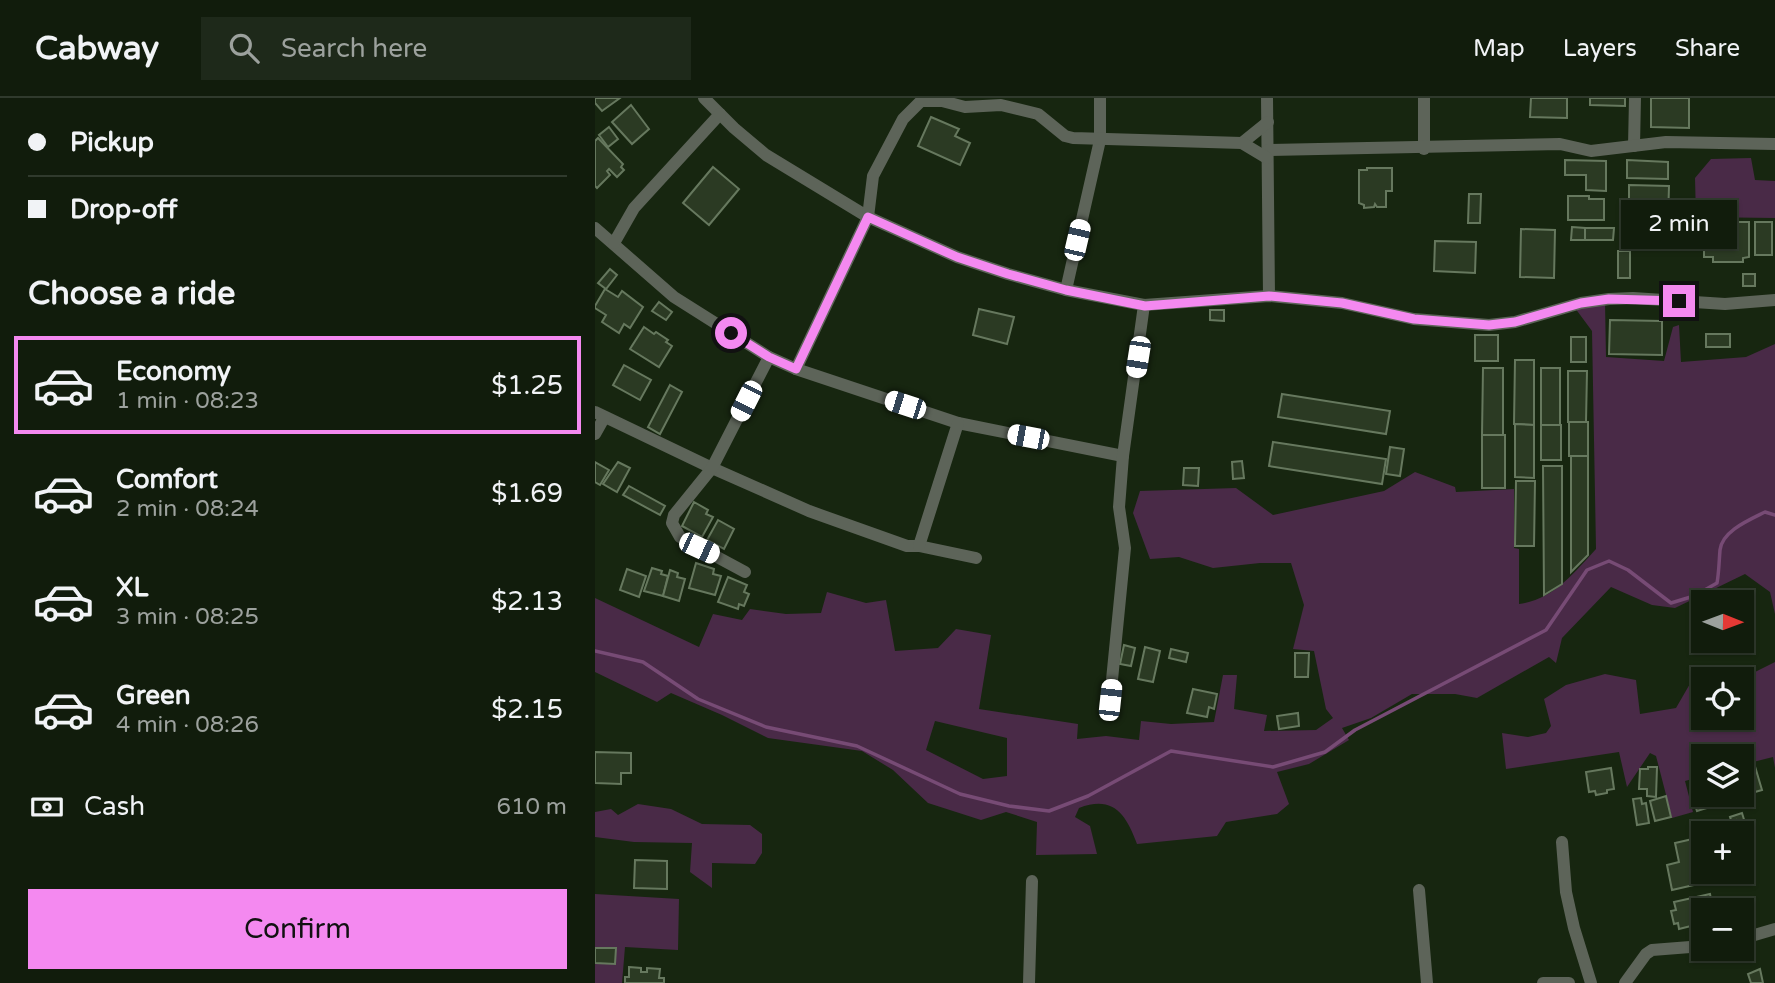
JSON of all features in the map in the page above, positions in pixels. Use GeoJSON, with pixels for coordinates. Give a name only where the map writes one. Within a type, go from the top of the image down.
{"type":"FeatureCollection","features":[{"type":"Feature","properties":{"kind":"street"},"geometry":{"type":"LineString","coordinates":[[1066,290],[1100,140],[1100,98]]}},
{"type":"Feature","properties":{"kind":"street"},"geometry":{"type":"LineString","coordinates":[[1268,98],[1269,296]]}},
{"type":"Feature","properties":{"kind":"street"},"geometry":{"type":"LineString","coordinates":[[1424,98],[1424,149]]}},
{"type":"Feature","properties":{"kind":"street"},"geometry":{"type":"LineString","coordinates":[[1634,146],[1635,98]]}},
{"type":"Feature","properties":{"kind":"street"},"geometry":{"type":"LineString","coordinates":[[796,369],[868,217],[873,176],[903,119],[921,101],[942,101],[965,107],[1001,105],[1038,114],[1073,138],[1242,143],[1267,154],[1560,144],[1591,150],[1666,142],[1775,144]]}},
{"type":"Feature","properties":{"kind":"street"},"geometry":{"type":"LineString","coordinates":[[614,243],[633,208],[680,160],[713,104],[766,155],[868,217],[957,257],[1066,290],[1145,306],[1269,296],[1342,303],[1414,319],[1489,325],[1515,322],[1581,303],[1609,299],[1725,303],[1775,300]]}},
{"type":"Feature","properties":{"kind":"street"},"geometry":{"type":"LineString","coordinates":[[1242,143],[1268,122]]}},
{"type":"Feature","properties":{"kind":"street"},"geometry":{"type":"LineString","coordinates":[[595,228],[674,298],[769,357],[796,369],[958,423],[1123,456]]}},
{"type":"Feature","properties":{"kind":"street"},"geometry":{"type":"LineString","coordinates":[[1110,700],[1125,548],[1119,507],[1123,456],[1145,306]]}},
{"type":"Feature","properties":{"kind":"street"},"geometry":{"type":"LineString","coordinates":[[745,572],[680,537],[672,523],[674,515],[712,468],[769,357]]}},
{"type":"Feature","properties":{"kind":"street"},"geometry":{"type":"LineString","coordinates":[[595,434],[600,415],[809,511],[907,546],[976,558]]}},
{"type":"Feature","properties":{"kind":"street"},"geometry":{"type":"LineString","coordinates":[[919,546],[958,423]]}},
{"type":"Feature","properties":{"kind":"street"},"geometry":{"type":"LineString","coordinates":[[1562,842],[1566,892],[1591,983]]}},
{"type":"Feature","properties":{"kind":"street"},"geometry":{"type":"LineString","coordinates":[[1029,983],[1032,881]]}},
{"type":"Feature","properties":{"kind":"street"},"geometry":{"type":"LineString","coordinates":[[1419,890],[1427,983]]}},
{"type":"Feature","properties":{"kind":"street"},"geometry":{"type":"LineString","coordinates":[[1754,935],[1775,929]]}},
{"type":"Feature","properties":{"kind":"street"},"geometry":{"type":"LineString","coordinates":[[1625,983],[1646,954],[1652,950],[1691,947]]}},
{"type":"Feature","properties":{"kind":"street"},"geometry":{"type":"LineString","coordinates":[[1543,983],[1569,983]]}},
{"type":"Feature","properties":{"kind":"shaded area"},"geometry":{"type":"Polygon","coordinates":[[[1751,158],[1755,180],[1775,181],[1775,218],[1696,217],[1695,178],[1711,159],[1751,158]]]}},
{"type":"Feature","properties":{"kind":"shaded area"},"geometry":{"type":"Polygon","coordinates":[[[1605,302],[1606,357],[1664,361],[1673,327],[1679,325],[1681,362],[1746,357],[1775,344],[1775,614],[1770,592],[1745,574],[1712,590],[1691,590],[1691,600],[1675,608],[1652,605],[1611,587],[1562,638],[1556,663],[1549,657],[1477,698],[1455,694],[1412,694],[1371,718],[1342,728],[1349,740],[1309,764],[1277,772],[1289,804],[1277,814],[1226,822],[1217,836],[1137,844],[1128,824],[1117,810],[1101,804],[1091,805],[1079,808],[1075,817],[1090,826],[1097,854],[1036,855],[1037,822],[1006,812],[981,820],[928,803],[893,770],[862,751],[768,738],[671,693],[657,702],[595,672],[595,598],[699,647],[713,614],[742,620],[750,609],[786,614],[821,613],[827,592],[866,603],[886,600],[895,651],[938,648],[956,629],[991,635],[979,709],[1078,724],[1077,739],[1106,736],[1139,740],[1141,721],[1171,724],[1214,722],[1223,675],[1237,675],[1234,709],[1267,715],[1264,731],[1316,730],[1333,718],[1326,709],[1314,651],[1293,649],[1304,605],[1291,563],[1213,568],[1179,557],[1150,559],[1133,513],[1140,491],[1236,488],[1273,515],[1384,491],[1415,472],[1455,487],[1456,492],[1514,489],[1514,548],[1519,549],[1519,604],[1543,597],[1562,584],[1596,549],[1592,331],[1575,308],[1605,302]],[[935,721],[926,750],[983,779],[1007,776],[1007,738],[935,721]]]}},
{"type":"Feature","properties":{"kind":"shaded area"},"geometry":{"type":"Polygon","coordinates":[[[1775,662],[1775,768],[1773,757],[1754,762],[1754,744],[1691,744],[1691,779],[1685,781],[1693,812],[1672,818],[1656,756],[1650,753],[1627,787],[1619,752],[1506,769],[1502,733],[1528,737],[1546,733],[1551,726],[1544,699],[1566,685],[1605,674],[1636,680],[1640,714],[1676,708],[1691,682],[1691,730],[1754,730],[1754,672],[1775,662]]]}},
{"type":"Feature","properties":{"kind":"shaded area"},"geometry":{"type":"Polygon","coordinates":[[[638,804],[671,809],[702,824],[750,825],[762,834],[762,853],[755,864],[712,863],[712,888],[690,872],[692,843],[634,842],[595,837],[595,812],[611,809],[618,815],[638,804]]]}},
{"type":"Feature","properties":{"kind":"shaded area"},"geometry":{"type":"Polygon","coordinates":[[[595,894],[679,899],[678,950],[625,947],[622,983],[595,983],[595,894]]]}},
{"type":"Feature","properties":{"kind":"building"},"geometry":{"type":"Polygon","coordinates":[[[595,98],[620,98],[602,111],[595,103],[595,98]]]}},
{"type":"Feature","properties":{"kind":"building"},"geometry":{"type":"Polygon","coordinates":[[[1531,98],[1567,98],[1567,118],[1530,117],[1531,98]]]}},
{"type":"Feature","properties":{"kind":"building"},"geometry":{"type":"Polygon","coordinates":[[[1590,98],[1625,98],[1625,106],[1590,105],[1590,98]]]}},
{"type":"Feature","properties":{"kind":"building"},"geometry":{"type":"Polygon","coordinates":[[[1651,98],[1689,98],[1689,128],[1651,127],[1651,98]]]}},
{"type":"Feature","properties":{"kind":"building"},"geometry":{"type":"Polygon","coordinates":[[[631,105],[649,129],[632,144],[612,122],[631,105]]]}},
{"type":"Feature","properties":{"kind":"building"},"geometry":{"type":"Polygon","coordinates":[[[931,117],[959,129],[955,136],[970,143],[960,165],[918,146],[931,117]]]}},
{"type":"Feature","properties":{"kind":"building"},"geometry":{"type":"Polygon","coordinates":[[[609,127],[618,139],[608,147],[599,135],[609,127]]]}},
{"type":"Feature","properties":{"kind":"building"},"geometry":{"type":"Polygon","coordinates":[[[598,138],[623,164],[621,167],[624,170],[617,177],[609,169],[607,171],[610,175],[597,188],[595,141],[598,138]]]}},
{"type":"Feature","properties":{"kind":"building"},"geometry":{"type":"Polygon","coordinates":[[[1565,160],[1606,161],[1606,191],[1586,190],[1586,175],[1565,175],[1565,160]]]}},
{"type":"Feature","properties":{"kind":"building"},"geometry":{"type":"Polygon","coordinates":[[[1627,160],[1668,162],[1668,179],[1627,178],[1627,160]]]}},
{"type":"Feature","properties":{"kind":"building"},"geometry":{"type":"Polygon","coordinates":[[[713,167],[739,189],[709,225],[683,203],[713,167]]]}},
{"type":"Feature","properties":{"kind":"building"},"geometry":{"type":"Polygon","coordinates":[[[1392,168],[1392,191],[1386,191],[1386,207],[1377,207],[1375,204],[1374,207],[1364,208],[1364,205],[1359,203],[1359,170],[1392,168]]]}},
{"type":"Feature","properties":{"kind":"building"},"geometry":{"type":"Polygon","coordinates":[[[1629,185],[1669,186],[1668,220],[1629,220],[1629,185]]]}},
{"type":"Feature","properties":{"kind":"building"},"geometry":{"type":"Polygon","coordinates":[[[1469,194],[1481,194],[1480,223],[1468,223],[1469,194]]]}},
{"type":"Feature","properties":{"kind":"building"},"geometry":{"type":"Polygon","coordinates":[[[1568,196],[1604,199],[1604,220],[1568,220],[1568,196]]]}},
{"type":"Feature","properties":{"kind":"building"},"geometry":{"type":"Polygon","coordinates":[[[1704,222],[1716,222],[1716,231],[1730,228],[1730,231],[1736,231],[1736,222],[1749,222],[1749,257],[1743,258],[1743,262],[1713,262],[1713,257],[1704,257],[1704,222]]]}},
{"type":"Feature","properties":{"kind":"building"},"geometry":{"type":"Polygon","coordinates":[[[1755,222],[1772,222],[1772,255],[1755,255],[1755,222]]]}},
{"type":"Feature","properties":{"kind":"building"},"geometry":{"type":"Polygon","coordinates":[[[1626,225],[1653,225],[1652,245],[1625,245],[1626,225]]]}},
{"type":"Feature","properties":{"kind":"building"},"geometry":{"type":"Polygon","coordinates":[[[1572,227],[1585,228],[1585,240],[1571,240],[1572,227]]]}},
{"type":"Feature","properties":{"kind":"building"},"geometry":{"type":"Polygon","coordinates":[[[1585,228],[1614,228],[1613,240],[1585,240],[1585,228]]]}},
{"type":"Feature","properties":{"kind":"building"},"geometry":{"type":"Polygon","coordinates":[[[1521,229],[1555,230],[1554,278],[1520,277],[1521,229]]]}},
{"type":"Feature","properties":{"kind":"building"},"geometry":{"type":"Polygon","coordinates":[[[1435,241],[1476,242],[1475,273],[1434,271],[1435,241]]]}},
{"type":"Feature","properties":{"kind":"building"},"geometry":{"type":"Polygon","coordinates":[[[1618,251],[1630,251],[1630,278],[1618,278],[1618,251]]]}},
{"type":"Feature","properties":{"kind":"building"},"geometry":{"type":"Polygon","coordinates":[[[610,269],[617,275],[606,289],[598,283],[610,269]]]}},
{"type":"Feature","properties":{"kind":"building"},"geometry":{"type":"Polygon","coordinates":[[[1743,274],[1755,274],[1755,286],[1743,286],[1743,274]]]}},
{"type":"Feature","properties":{"kind":"building"},"geometry":{"type":"Polygon","coordinates":[[[605,289],[618,297],[622,291],[643,307],[630,328],[624,324],[619,333],[602,322],[606,315],[595,306],[605,289]]]}},
{"type":"Feature","properties":{"kind":"building"},"geometry":{"type":"Polygon","coordinates":[[[659,302],[672,312],[666,320],[652,311],[659,302]]]}},
{"type":"Feature","properties":{"kind":"building"},"geometry":{"type":"Polygon","coordinates":[[[979,309],[1014,317],[1007,344],[973,335],[979,309]]]}},
{"type":"Feature","properties":{"kind":"building"},"geometry":{"type":"Polygon","coordinates":[[[1210,310],[1224,310],[1224,321],[1210,320],[1210,310]]]}},
{"type":"Feature","properties":{"kind":"building"},"geometry":{"type":"Polygon","coordinates":[[[1610,320],[1662,321],[1662,355],[1609,354],[1610,320]]]}},
{"type":"Feature","properties":{"kind":"building"},"geometry":{"type":"Polygon","coordinates":[[[644,327],[668,340],[666,342],[672,346],[659,367],[630,349],[644,327]]]}},
{"type":"Feature","properties":{"kind":"building"},"geometry":{"type":"Polygon","coordinates":[[[1706,334],[1730,334],[1730,347],[1706,347],[1706,334]]]}},
{"type":"Feature","properties":{"kind":"building"},"geometry":{"type":"Polygon","coordinates":[[[1475,335],[1498,335],[1498,361],[1475,361],[1475,335]]]}},
{"type":"Feature","properties":{"kind":"building"},"geometry":{"type":"Polygon","coordinates":[[[1571,337],[1586,337],[1586,362],[1571,362],[1571,337]]]}},
{"type":"Feature","properties":{"kind":"building"},"geometry":{"type":"Polygon","coordinates":[[[1515,360],[1534,360],[1534,425],[1514,424],[1515,360]]]}},
{"type":"Feature","properties":{"kind":"building"},"geometry":{"type":"Polygon","coordinates":[[[624,365],[651,380],[640,400],[613,385],[624,365]]]}},
{"type":"Feature","properties":{"kind":"building"},"geometry":{"type":"Polygon","coordinates":[[[1483,368],[1503,368],[1503,435],[1482,435],[1483,368]]]}},
{"type":"Feature","properties":{"kind":"building"},"geometry":{"type":"Polygon","coordinates":[[[1541,368],[1560,368],[1560,425],[1541,425],[1541,368]]]}},
{"type":"Feature","properties":{"kind":"building"},"geometry":{"type":"Polygon","coordinates":[[[1568,371],[1587,371],[1586,422],[1568,422],[1568,371]]]}},
{"type":"Feature","properties":{"kind":"building"},"geometry":{"type":"Polygon","coordinates":[[[670,385],[682,392],[660,434],[648,427],[670,385]]]}},
{"type":"Feature","properties":{"kind":"building"},"geometry":{"type":"Polygon","coordinates":[[[1282,394],[1390,411],[1386,434],[1278,417],[1282,394]]]}},
{"type":"Feature","properties":{"kind":"building"},"geometry":{"type":"Polygon","coordinates":[[[1569,422],[1588,422],[1588,456],[1569,456],[1569,422]]]}},
{"type":"Feature","properties":{"kind":"building"},"geometry":{"type":"Polygon","coordinates":[[[1515,424],[1534,425],[1534,478],[1515,477],[1515,424]]]}},
{"type":"Feature","properties":{"kind":"building"},"geometry":{"type":"Polygon","coordinates":[[[1541,425],[1561,425],[1561,460],[1541,460],[1541,425]]]}},
{"type":"Feature","properties":{"kind":"building"},"geometry":{"type":"Polygon","coordinates":[[[1482,435],[1505,435],[1505,488],[1482,488],[1482,435]]]}},
{"type":"Feature","properties":{"kind":"building"},"geometry":{"type":"Polygon","coordinates":[[[1273,442],[1386,459],[1382,484],[1269,466],[1273,442]]]}},
{"type":"Feature","properties":{"kind":"building"},"geometry":{"type":"Polygon","coordinates":[[[1390,447],[1404,449],[1400,476],[1386,474],[1390,447]]]}},
{"type":"Feature","properties":{"kind":"building"},"geometry":{"type":"Polygon","coordinates":[[[1571,456],[1588,456],[1588,555],[1571,572],[1571,456]]]}},
{"type":"Feature","properties":{"kind":"building"},"geometry":{"type":"Polygon","coordinates":[[[1242,461],[1244,478],[1233,479],[1232,462],[1242,461]]]}},
{"type":"Feature","properties":{"kind":"building"},"geometry":{"type":"Polygon","coordinates":[[[595,462],[609,470],[600,485],[595,482],[595,462]]]}},
{"type":"Feature","properties":{"kind":"building"},"geometry":{"type":"Polygon","coordinates":[[[618,462],[630,468],[617,492],[603,484],[618,462]]]}},
{"type":"Feature","properties":{"kind":"building"},"geometry":{"type":"Polygon","coordinates":[[[1543,466],[1562,466],[1562,584],[1544,595],[1543,466]]]}},
{"type":"Feature","properties":{"kind":"building"},"geometry":{"type":"Polygon","coordinates":[[[1184,468],[1199,468],[1198,486],[1183,485],[1184,468]]]}},
{"type":"Feature","properties":{"kind":"building"},"geometry":{"type":"Polygon","coordinates":[[[1516,481],[1535,481],[1534,546],[1515,546],[1516,481]]]}},
{"type":"Feature","properties":{"kind":"building"},"geometry":{"type":"Polygon","coordinates":[[[629,486],[665,506],[660,515],[623,495],[629,486]]]}},
{"type":"Feature","properties":{"kind":"building"},"geometry":{"type":"Polygon","coordinates":[[[694,502],[708,510],[706,514],[713,517],[702,537],[682,526],[694,502]]]}},
{"type":"Feature","properties":{"kind":"building"},"geometry":{"type":"Polygon","coordinates":[[[718,520],[734,529],[724,549],[707,540],[718,520]]]}},
{"type":"Feature","properties":{"kind":"building"},"geometry":{"type":"Polygon","coordinates":[[[696,563],[714,569],[713,574],[721,576],[715,595],[689,588],[696,563]]]}},
{"type":"Feature","properties":{"kind":"building"},"geometry":{"type":"Polygon","coordinates":[[[652,568],[668,576],[663,596],[644,591],[652,568]]]}},
{"type":"Feature","properties":{"kind":"building"},"geometry":{"type":"Polygon","coordinates":[[[627,569],[646,576],[639,597],[620,590],[627,569]]]}},
{"type":"Feature","properties":{"kind":"building"},"geometry":{"type":"Polygon","coordinates":[[[670,570],[678,573],[677,577],[685,579],[679,601],[663,596],[670,570]]]}},
{"type":"Feature","properties":{"kind":"building"},"geometry":{"type":"Polygon","coordinates":[[[728,577],[747,585],[744,592],[749,594],[744,606],[739,604],[738,609],[718,602],[728,577]]]}},
{"type":"Feature","properties":{"kind":"building"},"geometry":{"type":"Polygon","coordinates":[[[1124,645],[1135,648],[1131,666],[1120,664],[1124,645]]]}},
{"type":"Feature","properties":{"kind":"building"},"geometry":{"type":"Polygon","coordinates":[[[1145,647],[1160,651],[1153,682],[1138,679],[1145,647]]]}},
{"type":"Feature","properties":{"kind":"building"},"geometry":{"type":"Polygon","coordinates":[[[1171,649],[1188,653],[1186,662],[1169,658],[1171,649]]]}},
{"type":"Feature","properties":{"kind":"building"},"geometry":{"type":"Polygon","coordinates":[[[1295,653],[1309,653],[1308,677],[1295,677],[1295,653]]]}},
{"type":"Feature","properties":{"kind":"building"},"geometry":{"type":"Polygon","coordinates":[[[1193,689],[1217,694],[1214,709],[1209,707],[1207,717],[1187,713],[1193,689]]]}},
{"type":"Feature","properties":{"kind":"building"},"geometry":{"type":"Polygon","coordinates":[[[1298,713],[1299,726],[1279,729],[1277,716],[1298,713]]]}},
{"type":"Feature","properties":{"kind":"building"},"geometry":{"type":"Polygon","coordinates":[[[595,752],[631,753],[631,773],[621,773],[621,784],[595,783],[595,752]]]}},
{"type":"Feature","properties":{"kind":"building"},"geometry":{"type":"Polygon","coordinates":[[[1754,763],[1762,790],[1754,792],[1754,763]]]}},
{"type":"Feature","properties":{"kind":"building"},"geometry":{"type":"Polygon","coordinates":[[[1657,767],[1656,797],[1647,796],[1647,789],[1639,789],[1640,769],[1657,767]]]}},
{"type":"Feature","properties":{"kind":"building"},"geometry":{"type":"Polygon","coordinates":[[[1611,768],[1614,789],[1596,795],[1595,791],[1589,792],[1586,772],[1611,768]]]}},
{"type":"Feature","properties":{"kind":"building"},"geometry":{"type":"Polygon","coordinates":[[[1666,796],[1671,817],[1655,821],[1650,801],[1666,796]]]}},
{"type":"Feature","properties":{"kind":"building"},"geometry":{"type":"Polygon","coordinates":[[[1641,798],[1642,804],[1646,803],[1649,823],[1637,825],[1633,799],[1641,798]]]}},
{"type":"Feature","properties":{"kind":"building"},"geometry":{"type":"Polygon","coordinates":[[[1742,813],[1744,821],[1731,821],[1730,817],[1742,813]]]}},
{"type":"Feature","properties":{"kind":"building"},"geometry":{"type":"Polygon","coordinates":[[[1691,839],[1691,884],[1698,884],[1672,890],[1667,865],[1679,862],[1675,843],[1691,839]]]}},
{"type":"Feature","properties":{"kind":"building"},"geometry":{"type":"Polygon","coordinates":[[[635,860],[667,861],[667,889],[634,888],[635,860]]]}},
{"type":"Feature","properties":{"kind":"building"},"geometry":{"type":"Polygon","coordinates":[[[1710,894],[1711,898],[1692,898],[1710,894]]]}},
{"type":"Feature","properties":{"kind":"building"},"geometry":{"type":"Polygon","coordinates":[[[1691,898],[1691,926],[1679,929],[1678,923],[1674,924],[1671,911],[1676,910],[1674,902],[1691,898]]]}},
{"type":"Feature","properties":{"kind":"building"},"geometry":{"type":"Polygon","coordinates":[[[595,948],[616,948],[615,964],[595,963],[595,948]]]}},
{"type":"Feature","properties":{"kind":"building"},"geometry":{"type":"Polygon","coordinates":[[[629,967],[641,968],[641,972],[647,972],[647,968],[660,969],[659,978],[664,978],[664,983],[625,983],[625,977],[629,977],[629,967]]]}},
{"type":"Feature","properties":{"kind":"building"},"geometry":{"type":"Polygon","coordinates":[[[1760,969],[1763,983],[1751,983],[1748,974],[1760,969]]]}},
{"type":"Feature","properties":{"kind":"waterway"},"geometry":{"type":"LineString","coordinates":[[595,651],[643,662],[698,699],[766,727],[857,746],[960,794],[1009,806],[1049,811],[1088,796],[1171,751],[1273,767],[1325,752],[1355,730],[1546,630],[1587,570],[1609,561],[1628,570],[1671,603],[1694,596],[1717,583],[1720,550],[1731,532],[1765,512],[1775,515]]}},
{"type":"Feature","properties":{"kind":"route"},"geometry":{"type":"LineString","coordinates":[[731,333],[769,357],[796,369],[868,217],[957,257],[1008,274],[1066,290],[1145,306],[1269,296],[1342,303],[1414,319],[1489,325],[1515,322],[1581,303],[1609,299],[1679,301]]}}]}
